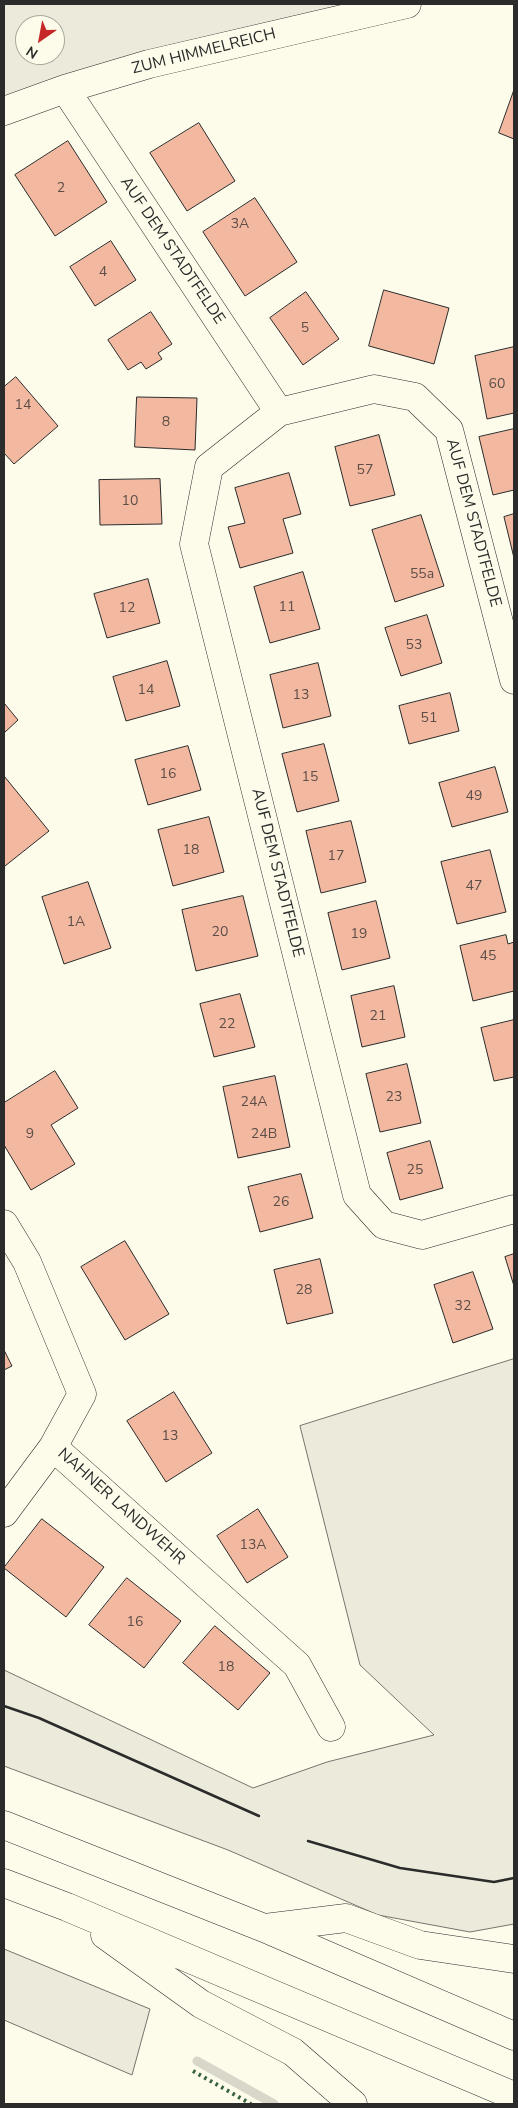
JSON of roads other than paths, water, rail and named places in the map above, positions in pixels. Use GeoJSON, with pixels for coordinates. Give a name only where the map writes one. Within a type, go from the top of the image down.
{"type":"FeatureCollection","features":[{"type":"Feature","properties":{"kind":"main road","name":"ZUM HIMMELREICH"},"geometry":{"type":"LineString","coordinates":[[4,112],[65,89],[149,64],[407,4]]}},
{"type":"Feature","properties":{"kind":"main road","name":"AUF DEM STADTFELDE"},"geometry":{"type":"LineString","coordinates":[[65,89],[278,412]]}},
{"type":"Feature","properties":{"kind":"main road","name":"AUF DEM STADTFELDE"},"geometry":{"type":"LineString","coordinates":[[514,680],[449,430],[415,397],[374,389],[278,412],[209,467],[194,544],[357,1195],[384,1225],[422,1235],[514,1209]]}},
{"type":"Feature","properties":{"kind":"main road","name":"NAHNER LANDWEHR"},"geometry":{"type":"LineString","coordinates":[[4,1224],[27,1262],[82,1394],[53,1447],[297,1665],[331,1727]]}},
{"type":"Feature","properties":{"kind":"main road"},"geometry":{"type":"LineString","coordinates":[[4,1513],[53,1447]]}},
{"type":"Feature","properties":{"kind":"main road"},"geometry":{"type":"LineString","coordinates":[[4,1825],[264,1928],[514,2036]]}},
{"type":"Feature","properties":{"kind":"main road"},"geometry":{"type":"LineString","coordinates":[[4,1883],[68,1907],[514,2096]]}},
{"type":"Feature","properties":{"kind":"main road"},"geometry":{"type":"LineString","coordinates":[[68,1907],[201,2004],[293,2052],[353,2104]]}},
{"type":"Feature","properties":{"kind":"main road"},"geometry":{"type":"LineString","coordinates":[[264,1928],[346,1918],[420,1945],[514,1959]]}},
{"type":"Feature","properties":{"kind":"waterway"},"geometry":{"type":"LineString","coordinates":[[197,2061],[274,2104]]}}]}
